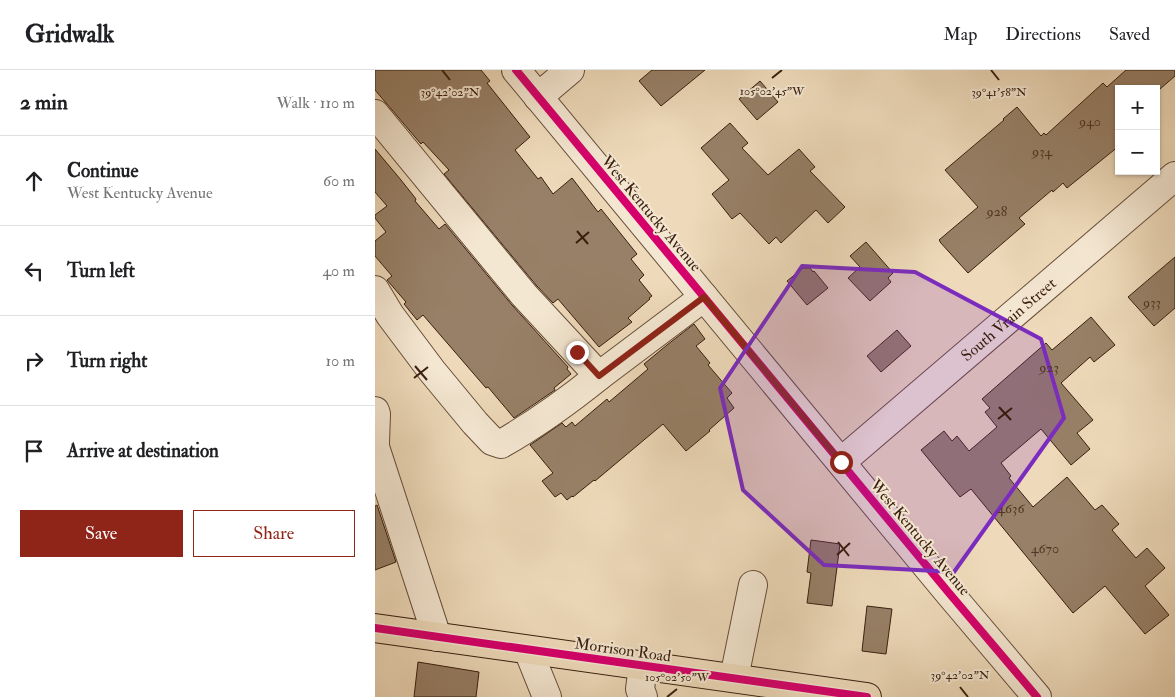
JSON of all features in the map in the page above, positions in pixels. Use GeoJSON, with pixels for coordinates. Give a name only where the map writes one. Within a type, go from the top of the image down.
{"type":"FeatureCollection","features":[{"type":"Feature","properties":{"kind":"main road","name":"Morrison Road"},"geometry":{"type":"LineString","coordinates":[[375,628],[867,697]]}},
{"type":"Feature","properties":{"kind":"street","name":"West Kentucky Avenue"},"geometry":{"type":"LineString","coordinates":[[515,70],[1037,697]]}},
{"type":"Feature","properties":{"kind":"street"},"geometry":{"type":"LineString","coordinates":[[538,97],[570,70]]}},
{"type":"Feature","properties":{"kind":"street"},"geometry":{"type":"LineString","coordinates":[[375,114],[524,295],[599,376]]}},
{"type":"Feature","properties":{"kind":"street","name":"South Vrain Street"},"geometry":{"type":"LineString","coordinates":[[841,462],[1175,176]]}},
{"type":"Feature","properties":{"kind":"street"},"geometry":{"type":"LineString","coordinates":[[375,290],[390,315],[432,371],[492,441],[501,444],[519,434],[571,398],[704,297]]}},
{"type":"Feature","properties":{"kind":"street"},"geometry":{"type":"LineString","coordinates":[[375,411],[375,443]]}},
{"type":"Feature","properties":{"kind":"street"},"geometry":{"type":"LineString","coordinates":[[375,447],[437,637]]}},
{"type":"Feature","properties":{"kind":"street"},"geometry":{"type":"LineString","coordinates":[[735,678],[753,585]]}},
{"type":"Feature","properties":{"kind":"street"},"geometry":{"type":"LineString","coordinates":[[528,650],[547,697]]}},
{"type":"Feature","properties":{"kind":"street"},"geometry":{"type":"LineString","coordinates":[[643,666],[640,689],[643,697]]}},
{"type":"Feature","properties":{"kind":"highlighted area"},"geometry":{"type":"Polygon","coordinates":[[[802,266],[915,272],[1041,339],[1064,418],[954,572],[824,565],[743,490],[720,388],[802,266]]]}},
{"type":"Feature","properties":{"kind":"building"},"geometry":{"type":"Polygon","coordinates":[[[375,70],[481,70],[490,81],[487,83],[530,137],[515,150],[538,179],[541,177],[553,194],[572,178],[598,212],[601,209],[637,254],[631,259],[644,275],[639,280],[652,296],[628,318],[632,322],[599,347],[558,299],[553,303],[444,174],[449,170],[423,142],[421,144],[375,90],[375,70]]]}},
{"type":"Feature","properties":{"kind":"building"},"geometry":{"type":"Polygon","coordinates":[[[652,70],[705,70],[661,106],[639,81],[652,70]]]}},
{"type":"Feature","properties":{"kind":"building"},"geometry":{"type":"Polygon","coordinates":[[[1126,70],[1175,70],[1175,76],[1160,89],[1160,85],[1115,85],[1115,149],[1067,188],[1063,183],[1053,192],[1052,190],[1019,218],[1025,224],[968,273],[939,240],[978,207],[945,170],[1017,107],[1041,136],[1044,133],[1046,135],[1103,83],[1107,87],[1126,70]]]}},
{"type":"Feature","properties":{"kind":"building"},"geometry":{"type":"Polygon","coordinates":[[[760,81],[778,102],[757,120],[739,99],[760,81]]]}},
{"type":"Feature","properties":{"kind":"building"},"geometry":{"type":"Polygon","coordinates":[[[730,123],[748,143],[742,148],[768,175],[799,149],[815,167],[810,171],[845,207],[828,223],[816,210],[781,243],[776,237],[769,244],[740,213],[732,219],[712,194],[729,180],[701,148],[730,123]]]}},
{"type":"Feature","properties":{"kind":"building"},"geometry":{"type":"Polygon","coordinates":[[[375,149],[439,229],[445,224],[512,305],[568,367],[567,369],[571,374],[554,388],[555,390],[514,418],[423,315],[417,320],[404,304],[406,302],[387,280],[392,276],[375,256],[375,241],[386,232],[375,218],[375,215],[387,206],[375,192],[375,149]]]}},
{"type":"Feature","properties":{"kind":"building"},"geometry":{"type":"Polygon","coordinates":[[[866,242],[893,273],[888,278],[891,282],[870,301],[848,278],[860,267],[850,256],[866,242]]]}},
{"type":"Feature","properties":{"kind":"building"},"geometry":{"type":"Polygon","coordinates":[[[1175,257],[1175,308],[1154,326],[1128,297],[1175,257]]]}},
{"type":"Feature","properties":{"kind":"building"},"geometry":{"type":"Polygon","coordinates":[[[803,268],[810,268],[814,271],[828,288],[807,305],[787,281],[803,268]]]}},
{"type":"Feature","properties":{"kind":"building"},"geometry":{"type":"Polygon","coordinates":[[[1091,317],[1115,345],[1094,362],[1090,357],[1061,383],[1093,420],[1077,433],[1090,449],[1071,465],[1041,429],[1001,463],[1011,476],[1009,478],[1033,507],[1067,477],[1095,510],[1102,505],[1119,524],[1112,530],[1136,558],[1147,548],[1165,568],[1145,586],[1169,615],[1145,634],[1105,586],[1073,613],[971,489],[960,497],[921,450],[944,431],[952,441],[957,436],[969,451],[997,427],[985,412],[990,408],[982,399],[1046,343],[1052,350],[1091,317]]]}},
{"type":"Feature","properties":{"kind":"building"},"geometry":{"type":"Polygon","coordinates":[[[694,324],[705,339],[696,346],[710,363],[708,365],[732,393],[727,398],[734,408],[686,451],[663,424],[573,497],[567,500],[561,493],[555,497],[542,481],[553,473],[530,445],[562,423],[566,427],[572,422],[575,426],[607,399],[609,402],[648,369],[644,364],[694,324]]]}},
{"type":"Feature","properties":{"kind":"building"},"geometry":{"type":"Polygon","coordinates":[[[897,330],[911,346],[881,372],[867,356],[897,330]]]}},
{"type":"Feature","properties":{"kind":"building"},"geometry":{"type":"Polygon","coordinates":[[[377,505],[396,562],[375,570],[375,506],[377,505]]]}},
{"type":"Feature","properties":{"kind":"building"},"geometry":{"type":"Polygon","coordinates":[[[811,540],[840,544],[832,606],[807,603],[811,573],[807,572],[811,540]]]}},
{"type":"Feature","properties":{"kind":"building"},"geometry":{"type":"Polygon","coordinates":[[[867,606],[892,609],[886,654],[862,651],[867,606]]]}},
{"type":"Feature","properties":{"kind":"building"},"geometry":{"type":"Polygon","coordinates":[[[418,662],[479,672],[476,697],[414,697],[418,662]]]}},
{"type":"Feature","properties":{"kind":"cycle path"},"geometry":{"type":"LineString","coordinates":[[516,70],[1037,697]]}},
{"type":"Feature","properties":{"kind":"cycle path"},"geometry":{"type":"LineString","coordinates":[[375,628],[867,697]]}},
{"type":"Feature","properties":{"kind":"route"},"geometry":{"type":"LineString","coordinates":[[577,352],[599,376],[704,297],[841,462]]}}]}
